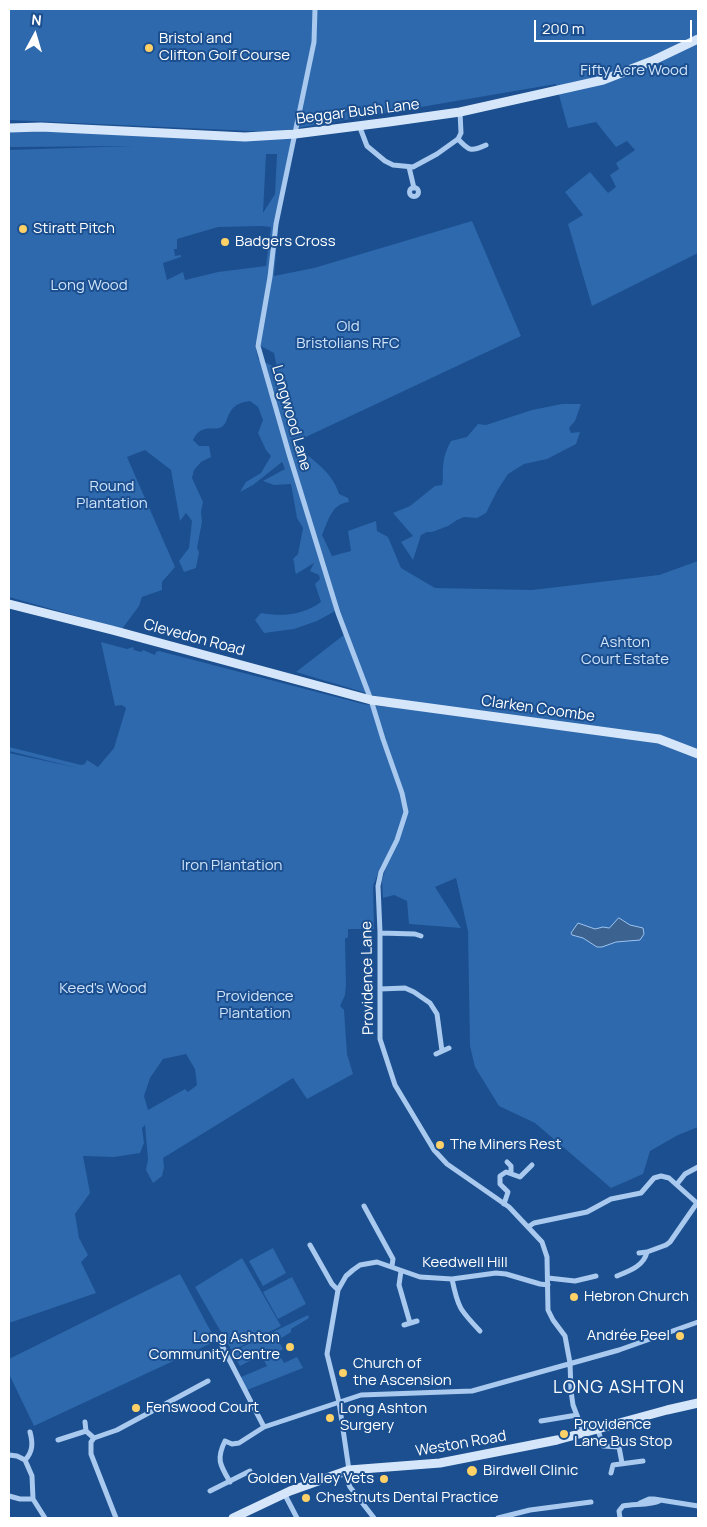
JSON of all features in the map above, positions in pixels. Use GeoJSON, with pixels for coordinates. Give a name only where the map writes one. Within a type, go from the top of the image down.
{"type":"FeatureCollection","features":[{"type":"Feature","properties":{"kind":"main road","name":"Beggar Bush Lane"},"geometry":{"type":"LineString","coordinates":[[9,128],[41,127],[245,137],[295,134],[460,112],[603,80],[652,61],[698,39]]}},
{"type":"Feature","properties":{"kind":"main road","name":"Clevedon Road"},"geometry":{"type":"LineString","coordinates":[[9,604],[371,700]]}},
{"type":"Feature","properties":{"kind":"main road","name":"Clarken Coombe"},"geometry":{"type":"LineString","coordinates":[[371,700],[659,739],[698,754]]}},
{"type":"Feature","properties":{"kind":"main road","name":"Weston Road"},"geometry":{"type":"LineString","coordinates":[[233,1518],[284,1494],[346,1471],[440,1463],[584,1434],[698,1403]]}},
{"type":"Feature","properties":{"kind":"street","name":"Longwood Lane"},"geometry":{"type":"LineString","coordinates":[[315,9],[314,42],[276,224],[270,276],[258,346],[338,614],[371,700]]}},
{"type":"Feature","properties":{"kind":"street"},"geometry":{"type":"LineString","coordinates":[[359,125],[364,141],[374,152],[393,165],[413,167],[458,139],[461,133],[460,112]]}},
{"type":"Feature","properties":{"kind":"street"},"geometry":{"type":"LineString","coordinates":[[458,139],[467,149],[471,150],[476,150],[486,145]]}},
{"type":"Feature","properties":{"kind":"street"},"geometry":{"type":"LineString","coordinates":[[409,167],[414,188]]}},
{"type":"Feature","properties":{"kind":"street","name":"Providence Lane"},"geometry":{"type":"LineString","coordinates":[[371,700],[402,793],[406,812],[397,840],[381,872],[378,886],[380,1040],[395,1085],[434,1150],[442,1160],[504,1204],[538,1236],[545,1249],[548,1278],[548,1310],[565,1336],[570,1363],[571,1391],[584,1434]]}},
{"type":"Feature","properties":{"kind":"street"},"geometry":{"type":"LineString","coordinates":[[380,933],[415,934],[420,936]]}},
{"type":"Feature","properties":{"kind":"street"},"geometry":{"type":"LineString","coordinates":[[380,989],[405,988],[430,1003],[436,1014],[442,1051]]}},
{"type":"Feature","properties":{"kind":"street"},"geometry":{"type":"LineString","coordinates":[[436,1054],[448,1048]]}},
{"type":"Feature","properties":{"kind":"street"},"geometry":{"type":"LineString","coordinates":[[507,1162],[511,1166],[511,1173]]}},
{"type":"Feature","properties":{"kind":"street"},"geometry":{"type":"LineString","coordinates":[[504,1204],[508,1192],[500,1184],[499,1178],[506,1172],[520,1177],[532,1165]]}},
{"type":"Feature","properties":{"kind":"street"},"geometry":{"type":"LineString","coordinates":[[521,1166],[526,1171]]}},
{"type":"Feature","properties":{"kind":"street"},"geometry":{"type":"LineString","coordinates":[[676,1184],[685,1174],[698,1167]]}},
{"type":"Feature","properties":{"kind":"street"},"geometry":{"type":"LineString","coordinates":[[528,1227],[534,1223],[592,1210],[607,1200],[641,1193],[654,1178],[665,1176],[698,1203],[670,1242],[647,1252],[639,1252]]}},
{"type":"Feature","properties":{"kind":"street"},"geometry":{"type":"LineString","coordinates":[[364,1206],[371,1211],[393,1259],[392,1266]]}},
{"type":"Feature","properties":{"kind":"street"},"geometry":{"type":"LineString","coordinates":[[310,1245],[332,1284],[338,1290]]}},
{"type":"Feature","properties":{"kind":"street"},"geometry":{"type":"LineString","coordinates":[[617,1276],[625,1275],[643,1261],[647,1252]]}},
{"type":"Feature","properties":{"kind":"street","name":"Keedwell Hill"},"geometry":{"type":"LineString","coordinates":[[374,1518],[350,1487],[346,1471],[339,1402],[327,1354],[338,1290],[346,1276],[360,1265],[378,1262],[420,1277],[452,1279],[496,1273],[548,1285]]}},
{"type":"Feature","properties":{"kind":"street"},"geometry":{"type":"LineString","coordinates":[[401,1271],[399,1285],[410,1323]]}},
{"type":"Feature","properties":{"kind":"street"},"geometry":{"type":"LineString","coordinates":[[548,1278],[575,1281],[596,1276]]}},
{"type":"Feature","properties":{"kind":"street"},"geometry":{"type":"LineString","coordinates":[[452,1279],[458,1304],[464,1315],[477,1324],[480,1331]]}},
{"type":"Feature","properties":{"kind":"street"},"geometry":{"type":"LineString","coordinates":[[404,1325],[417,1321]]}},
{"type":"Feature","properties":{"kind":"street"},"geometry":{"type":"LineString","coordinates":[[230,1482],[219,1458],[227,1438],[232,1444],[239,1443],[264,1427],[339,1402],[371,1394],[472,1390],[619,1350],[698,1322]]}},
{"type":"Feature","properties":{"kind":"street"},"geometry":{"type":"LineString","coordinates":[[218,1338],[264,1427]]}},
{"type":"Feature","properties":{"kind":"street"},"geometry":{"type":"LineString","coordinates":[[116,1518],[91,1454],[90,1447],[94,1438],[117,1430],[208,1381]]}},
{"type":"Feature","properties":{"kind":"street"},"geometry":{"type":"LineString","coordinates":[[541,1421],[577,1415]]}},
{"type":"Feature","properties":{"kind":"street"},"geometry":{"type":"LineString","coordinates":[[86,1422],[86,1431],[94,1438]]}},
{"type":"Feature","properties":{"kind":"street"},"geometry":{"type":"LineString","coordinates":[[62,1430],[61,1439],[86,1431]]}},
{"type":"Feature","properties":{"kind":"street"},"geometry":{"type":"LineString","coordinates":[[598,1430],[603,1446],[619,1447],[622,1463]]}},
{"type":"Feature","properties":{"kind":"street"},"geometry":{"type":"LineString","coordinates":[[25,1460],[30,1456],[32,1448],[33,1442],[30,1432]]}},
{"type":"Feature","properties":{"kind":"street"},"geometry":{"type":"LineString","coordinates":[[9,1455],[25,1460],[32,1476],[32,1499],[46,1518]]}},
{"type":"Feature","properties":{"kind":"street"},"geometry":{"type":"LineString","coordinates":[[611,1473],[612,1465],[643,1461]]}},
{"type":"Feature","properties":{"kind":"street"},"geometry":{"type":"LineString","coordinates":[[210,1491],[250,1471]]}},
{"type":"Feature","properties":{"kind":"street"},"geometry":{"type":"LineString","coordinates":[[284,1494],[297,1518]]}},
{"type":"Feature","properties":{"kind":"street"},"geometry":{"type":"LineString","coordinates":[[9,1496],[20,1499],[32,1499]]}},
{"type":"Feature","properties":{"kind":"street"},"geometry":{"type":"LineString","coordinates":[[620,1518],[620,1508],[649,1499],[698,1506]]}},
{"type":"Feature","properties":{"kind":"street"},"geometry":{"type":"LineString","coordinates":[[498,1518],[522,1512],[591,1502]]}},
{"type":"Feature","properties":{"kind":"street"},"geometry":{"type":"LineString","coordinates":[[522,1512],[524,1518]]}},
{"type":"Feature","properties":{"kind":"green space","name":"Fifty Acre Wood"},"geometry":{"type":"Polygon","coordinates":[[[9,9],[698,9],[698,253],[592,306],[568,224],[583,215],[565,192],[590,172],[608,193],[616,187],[610,175],[619,169],[616,163],[635,150],[627,141],[616,147],[596,122],[568,128],[556,84],[274,132],[9,120],[9,9]]]}},
{"type":"Feature","properties":{"kind":"green space"},"geometry":{"type":"Polygon","coordinates":[[[9,129],[296,138],[279,217],[274,276],[314,268],[472,221],[521,336],[293,443],[326,472],[339,494],[348,498],[349,502],[343,503],[334,509],[322,535],[332,556],[351,551],[348,531],[376,521],[377,531],[388,537],[401,568],[435,588],[532,590],[659,575],[698,561],[698,1127],[678,1135],[650,1151],[643,1174],[611,1188],[535,1123],[499,1106],[475,1067],[470,1046],[468,931],[456,878],[435,887],[461,928],[409,924],[407,901],[394,895],[383,898],[382,881],[385,870],[381,866],[373,886],[374,929],[348,929],[348,937],[345,939],[346,985],[345,995],[340,1006],[344,1010],[347,1054],[353,1074],[307,1099],[293,1078],[163,1158],[162,1176],[153,1183],[146,1170],[148,1159],[145,1125],[142,1128],[144,1143],[140,1153],[114,1157],[83,1156],[90,1193],[75,1214],[79,1238],[88,1255],[81,1262],[96,1293],[9,1323],[9,753],[78,768],[9,751],[9,747],[81,765],[85,764],[87,760],[98,767],[114,748],[126,708],[122,705],[115,706],[101,642],[127,649],[133,647],[134,650],[141,652],[143,650],[155,655],[159,651],[363,704],[386,707],[383,698],[296,672],[345,634],[337,610],[317,621],[294,629],[264,633],[255,620],[261,613],[292,614],[307,610],[321,602],[315,584],[320,579],[319,575],[310,571],[314,563],[296,574],[295,572],[293,559],[298,554],[303,528],[297,518],[291,484],[274,485],[263,481],[285,469],[282,462],[253,485],[240,492],[246,482],[261,473],[271,456],[258,433],[263,420],[258,407],[250,401],[238,404],[233,408],[223,426],[200,431],[193,440],[199,446],[209,446],[211,457],[201,462],[194,470],[192,478],[203,502],[196,568],[184,572],[179,561],[189,548],[192,521],[186,513],[180,521],[171,470],[145,450],[127,457],[175,567],[162,582],[162,590],[142,597],[139,606],[122,629],[9,597],[9,150],[133,146],[9,147],[9,129]],[[266,154],[263,213],[275,194],[277,154],[266,154]],[[218,227],[177,239],[177,249],[174,249],[175,256],[181,255],[181,257],[163,263],[167,280],[183,272],[185,280],[218,272],[266,266],[271,227],[218,227]],[[255,343],[258,359],[277,368],[274,353],[255,343]],[[186,1054],[163,1059],[150,1078],[144,1096],[148,1110],[185,1089],[188,1092],[197,1085],[195,1069],[186,1054]]]}},
{"type":"Feature","properties":{"kind":"green space"},"geometry":{"type":"Polygon","coordinates":[[[562,404],[581,404],[575,421],[569,428],[571,433],[580,432],[576,444],[547,459],[524,464],[508,474],[486,513],[477,518],[464,517],[448,526],[421,535],[413,560],[401,542],[413,536],[393,513],[410,506],[435,486],[442,485],[444,458],[451,441],[467,437],[478,424],[486,425],[532,410],[562,404]]]}},
{"type":"Feature","properties":{"kind":"green space"},"geometry":{"type":"Polygon","coordinates":[[[273,1248],[286,1273],[263,1286],[249,1261],[273,1248]]]}},
{"type":"Feature","properties":{"kind":"green space"},"geometry":{"type":"Polygon","coordinates":[[[242,1258],[281,1326],[232,1351],[195,1287],[242,1258]]]}},
{"type":"Feature","properties":{"kind":"green space"},"geometry":{"type":"Polygon","coordinates":[[[180,1274],[216,1341],[34,1426],[9,1374],[9,1359],[180,1274]]]}},
{"type":"Feature","properties":{"kind":"green space"},"geometry":{"type":"Polygon","coordinates":[[[292,1277],[306,1304],[278,1319],[263,1292],[292,1277]]]}},
{"type":"Feature","properties":{"kind":"green space"},"geometry":{"type":"Polygon","coordinates":[[[308,1315],[309,1318],[278,1340],[283,1349],[278,1352],[284,1363],[297,1357],[303,1368],[247,1390],[239,1378],[267,1366],[261,1355],[240,1366],[232,1352],[308,1315]]]}},
{"type":"Feature","properties":{"kind":"shaded area"},"geometry":{"type":"Polygon","coordinates":[[[619,918],[630,925],[643,928],[644,934],[640,940],[616,942],[597,947],[571,933],[578,923],[595,929],[609,928],[619,918]]]}},
{"type":"Feature","properties":{"kind":"place","name":"Bristol and Clifton Golf Course"},"geometry":{"type":"Point","coordinates":[149,48]}},
{"type":"Feature","properties":{"kind":"place","name":"Stiratt Pitch"},"geometry":{"type":"Point","coordinates":[23,229]}},
{"type":"Feature","properties":{"kind":"place","name":"Badgers Cross"},"geometry":{"type":"Point","coordinates":[225,242]}},
{"type":"Feature","properties":{"kind":"place","name":"The Miners Rest"},"geometry":{"type":"Point","coordinates":[440,1145]}},
{"type":"Feature","properties":{"kind":"place","name":"Hebron Church"},"geometry":{"type":"Point","coordinates":[574,1297]}},
{"type":"Feature","properties":{"kind":"place","name":"Andrée Peel"},"geometry":{"type":"Point","coordinates":[680,1336]}},
{"type":"Feature","properties":{"kind":"place","name":"Long Ashton Community Centre"},"geometry":{"type":"Point","coordinates":[290,1347]}},
{"type":"Feature","properties":{"kind":"place","name":"Church of the Ascension"},"geometry":{"type":"Point","coordinates":[343,1373]}},
{"type":"Feature","properties":{"kind":"place","name":"Fenswood Court"},"geometry":{"type":"Point","coordinates":[136,1408]}},
{"type":"Feature","properties":{"kind":"place","name":"Long Ashton Surgery"},"geometry":{"type":"Point","coordinates":[330,1418]}},
{"type":"Feature","properties":{"kind":"place","name":"Providence Lane Bus Stop"},"geometry":{"type":"Point","coordinates":[564,1434]}},
{"type":"Feature","properties":{"kind":"place","name":"Birdwell Clinic"},"geometry":{"type":"Point","coordinates":[472,1471]}},
{"type":"Feature","properties":{"kind":"place","name":"Golden Valley Vets"},"geometry":{"type":"Point","coordinates":[384,1479]}},
{"type":"Feature","properties":{"kind":"place","name":"Chestnuts Dental Practice"},"geometry":{"type":"Point","coordinates":[306,1498]}},
{"type":"Feature","properties":{"kind":"district","name":"LONG ASHTON"},"geometry":{"type":"Point","coordinates":[619,1388]}},
{"type":"Feature","properties":{"kind":"park label","name":"Long Wood"},"geometry":{"type":"Point","coordinates":[89,286]}},
{"type":"Feature","properties":{"kind":"park label","name":"Old Bristolians RFC"},"geometry":{"type":"Point","coordinates":[348,336]}},
{"type":"Feature","properties":{"kind":"park label","name":"Round Plantation"},"geometry":{"type":"Point","coordinates":[112,496]}},
{"type":"Feature","properties":{"kind":"park label","name":"Ashton Court Estate"},"geometry":{"type":"Point","coordinates":[625,652]}},
{"type":"Feature","properties":{"kind":"park label","name":"Iron Plantation"},"geometry":{"type":"Point","coordinates":[232,866]}},
{"type":"Feature","properties":{"kind":"park label","name":"Keed's Wood"},"geometry":{"type":"Point","coordinates":[103,989]}},
{"type":"Feature","properties":{"kind":"park label","name":"Providence Plantation"},"geometry":{"type":"Point","coordinates":[255,1006]}}]}
